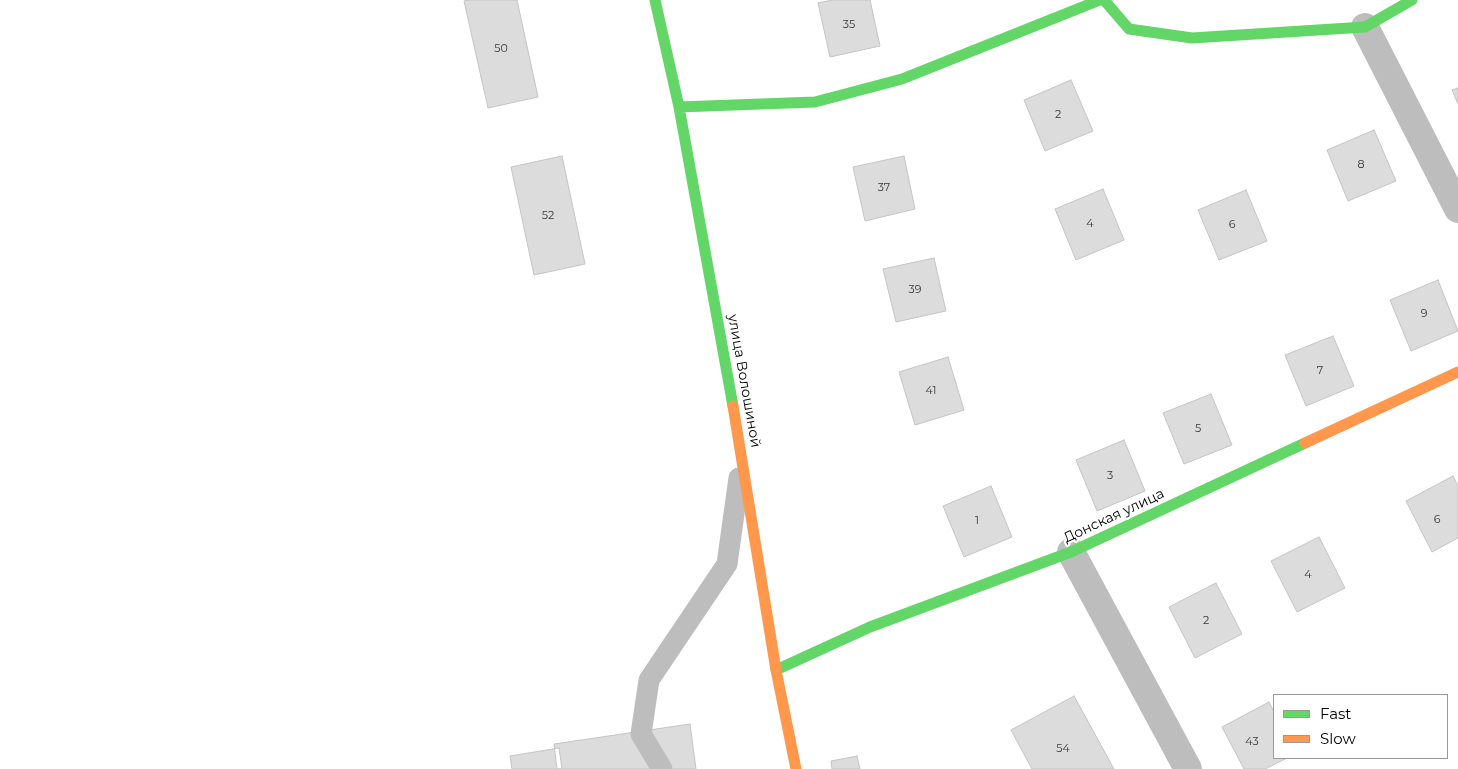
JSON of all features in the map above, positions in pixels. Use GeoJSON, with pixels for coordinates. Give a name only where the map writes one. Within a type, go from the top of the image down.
{"type":"FeatureCollection","features":[{"type":"Feature","properties":{"kind":"street","name":"улица Волошиной"},"geometry":{"type":"LineString","coordinates":[[655,0],[679,107],[742,458],[776,670],[796,769]]}},
{"type":"Feature","properties":{"kind":"street"},"geometry":{"type":"LineString","coordinates":[[679,107],[815,102],[902,79],[1100,0]]}},
{"type":"Feature","properties":{"kind":"street"},"geometry":{"type":"LineString","coordinates":[[1104,0],[1129,29],[1192,38],[1366,27],[1412,0]]}},
{"type":"Feature","properties":{"kind":"street"},"geometry":{"type":"LineString","coordinates":[[1366,27],[1458,209]]}},
{"type":"Feature","properties":{"kind":"street","name":"Донская улица"},"geometry":{"type":"LineString","coordinates":[[776,670],[870,627],[1071,552],[1458,372]]}},
{"type":"Feature","properties":{"kind":"street"},"geometry":{"type":"LineString","coordinates":[[1071,552],[1188,769]]}},
{"type":"Feature","properties":{"kind":"lane"},"geometry":{"type":"LineString","coordinates":[[662,769],[641,734],[649,680],[727,564],[742,458]]}},
{"type":"Feature","properties":{"kind":"building"},"geometry":{"type":"Polygon","coordinates":[[[517,0],[538,97],[488,108],[464,1],[517,0]]]}},
{"type":"Feature","properties":{"kind":"building"},"geometry":{"type":"Polygon","coordinates":[[[832,0],[870,0],[880,46],[830,57],[818,3],[832,0]]]}},
{"type":"Feature","properties":{"kind":"building"},"geometry":{"type":"Polygon","coordinates":[[[1071,80],[1093,131],[1045,151],[1024,100],[1071,80]]]}},
{"type":"Feature","properties":{"kind":"building"},"geometry":{"type":"Polygon","coordinates":[[[1458,88],[1458,104],[1452,90],[1458,88]]]}},
{"type":"Feature","properties":{"kind":"building"},"geometry":{"type":"Polygon","coordinates":[[[1374,130],[1396,181],[1348,201],[1327,150],[1374,130]]]}},
{"type":"Feature","properties":{"kind":"building"},"geometry":{"type":"Polygon","coordinates":[[[562,156],[585,264],[534,275],[511,167],[562,156]]]}},
{"type":"Feature","properties":{"kind":"building"},"geometry":{"type":"Polygon","coordinates":[[[904,156],[915,209],[865,221],[853,167],[904,156]]]}},
{"type":"Feature","properties":{"kind":"building"},"geometry":{"type":"Polygon","coordinates":[[[1103,189],[1124,240],[1076,260],[1055,209],[1103,189]]]}},
{"type":"Feature","properties":{"kind":"building"},"geometry":{"type":"Polygon","coordinates":[[[1246,190],[1267,241],[1219,260],[1198,210],[1246,190]]]}},
{"type":"Feature","properties":{"kind":"building"},"geometry":{"type":"Polygon","coordinates":[[[934,258],[946,311],[896,322],[883,269],[934,258]]]}},
{"type":"Feature","properties":{"kind":"building"},"geometry":{"type":"Polygon","coordinates":[[[1438,280],[1458,331],[1411,351],[1390,300],[1438,280]]]}},
{"type":"Feature","properties":{"kind":"building"},"geometry":{"type":"Polygon","coordinates":[[[1333,336],[1354,386],[1306,406],[1285,355],[1333,336]]]}},
{"type":"Feature","properties":{"kind":"building"},"geometry":{"type":"Polygon","coordinates":[[[948,357],[964,410],[915,425],[899,372],[948,357]]]}},
{"type":"Feature","properties":{"kind":"building"},"geometry":{"type":"Polygon","coordinates":[[[1211,394],[1232,445],[1184,464],[1163,413],[1211,394]]]}},
{"type":"Feature","properties":{"kind":"building"},"geometry":{"type":"Polygon","coordinates":[[[1124,440],[1145,491],[1097,511],[1076,460],[1124,440]]]}},
{"type":"Feature","properties":{"kind":"building"},"geometry":{"type":"Polygon","coordinates":[[[1453,476],[1458,486],[1458,538],[1432,552],[1406,501],[1453,476]]]}},
{"type":"Feature","properties":{"kind":"building"},"geometry":{"type":"Polygon","coordinates":[[[991,486],[1012,537],[964,557],[943,506],[991,486]]]}},
{"type":"Feature","properties":{"kind":"building"},"geometry":{"type":"Polygon","coordinates":[[[1319,537],[1345,588],[1297,612],[1271,561],[1319,537]]]}},
{"type":"Feature","properties":{"kind":"building"},"geometry":{"type":"Polygon","coordinates":[[[1216,583],[1242,634],[1195,658],[1169,607],[1216,583]]]}},
{"type":"Feature","properties":{"kind":"building"},"geometry":{"type":"Polygon","coordinates":[[[1074,696],[1114,769],[1032,769],[1011,730],[1074,696]]]}},
{"type":"Feature","properties":{"kind":"building"},"geometry":{"type":"Polygon","coordinates":[[[1269,702],[1273,710],[1273,759],[1285,759],[1265,769],[1244,769],[1222,727],[1269,702]]]}},
{"type":"Feature","properties":{"kind":"building"},"geometry":{"type":"Polygon","coordinates":[[[690,724],[696,769],[557,769],[554,744],[690,724]]]}},
{"type":"Feature","properties":{"kind":"building"},"geometry":{"type":"Polygon","coordinates":[[[559,748],[562,769],[512,769],[510,756],[559,748]]]}},
{"type":"Feature","properties":{"kind":"building"},"geometry":{"type":"Polygon","coordinates":[[[857,756],[860,769],[832,769],[831,761],[857,756]]]}},
{"type":"Feature","properties":{"kind":"traffic: fast"},"geometry":{"type":"LineString","coordinates":[[655,0],[679,107],[733,406]]}},
{"type":"Feature","properties":{"kind":"traffic: fast"},"geometry":{"type":"LineString","coordinates":[[679,107],[815,102],[902,79],[1100,0]]}},
{"type":"Feature","properties":{"kind":"traffic: fast"},"geometry":{"type":"LineString","coordinates":[[1104,0],[1129,29],[1192,38],[1365,27],[1412,0]]}},
{"type":"Feature","properties":{"kind":"traffic: fast"},"geometry":{"type":"LineString","coordinates":[[776,670],[870,627],[1071,552],[1305,443]]}},
{"type":"Feature","properties":{"kind":"traffic: slow"},"geometry":{"type":"LineString","coordinates":[[1305,443],[1458,372]]}},
{"type":"Feature","properties":{"kind":"traffic: slow"},"geometry":{"type":"LineString","coordinates":[[733,406],[776,670],[796,769]]}}]}
